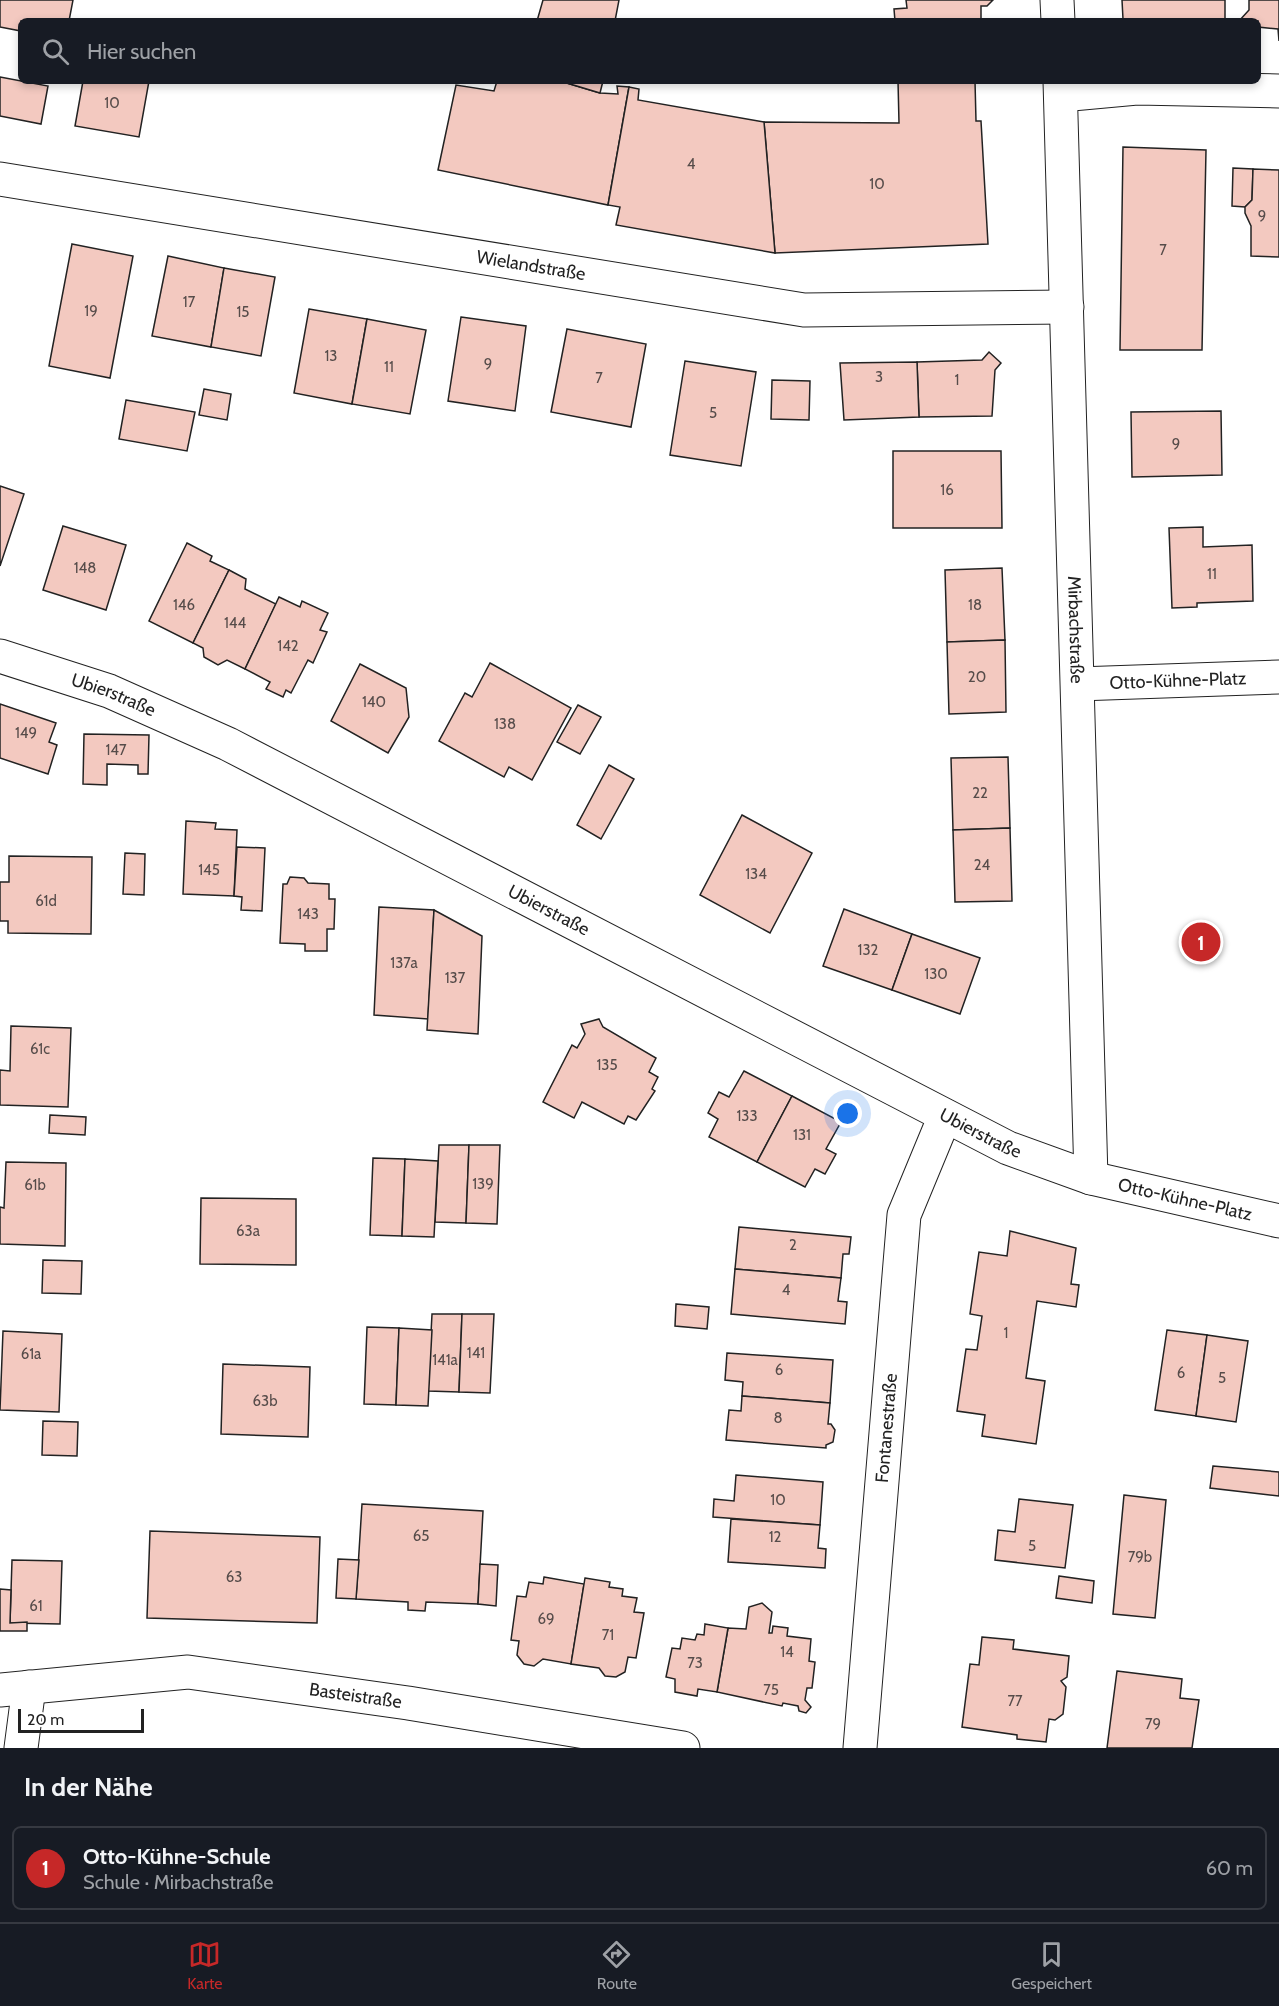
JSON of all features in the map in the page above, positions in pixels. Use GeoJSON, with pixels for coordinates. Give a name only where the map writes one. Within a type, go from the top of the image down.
{"type":"FeatureCollection","features":[{"type":"Feature","properties":{"kind":"street"},"geometry":{"type":"LineString","coordinates":[[1057,0],[1058,18]]}},
{"type":"Feature","properties":{"kind":"street"},"geometry":{"type":"LineString","coordinates":[[1060,88],[1279,91]]}},
{"type":"Feature","properties":{"kind":"street","name":"Mirbachstraße"},"geometry":{"type":"LineString","coordinates":[[1060,88],[1091,1178]]}},
{"type":"Feature","properties":{"kind":"street","name":"Wielandstraße"},"geometry":{"type":"LineString","coordinates":[[0,179],[804,310],[1067,306]]}},
{"type":"Feature","properties":{"kind":"street","name":"Ubierstraße"},"geometry":{"type":"LineString","coordinates":[[0,656],[109,691],[228,744],[1008,1148],[1091,1178]]}},
{"type":"Feature","properties":{"kind":"street","name":"Otto-Kühne-Platz"},"geometry":{"type":"LineString","coordinates":[[1078,684],[1279,676]]}},
{"type":"Feature","properties":{"kind":"street","name":"Fontanestraße"},"geometry":{"type":"LineString","coordinates":[[860,1748],[904,1215],[945,1116]]}},
{"type":"Feature","properties":{"kind":"street","name":"Otto-Kühne-Platz"},"geometry":{"type":"LineString","coordinates":[[1091,1178],[1279,1221]]}},
{"type":"Feature","properties":{"kind":"street","name":"Basteistraße"},"geometry":{"type":"LineString","coordinates":[[21,1748],[14,1689],[188,1672],[408,1703],[683,1748]]}},
{"type":"Feature","properties":{"kind":"building"},"geometry":{"type":"Polygon","coordinates":[[[0,0],[73,0],[70,18],[18,18],[18,30],[0,27],[0,0]]]}},
{"type":"Feature","properties":{"kind":"building"},"geometry":{"type":"Polygon","coordinates":[[[543,0],[619,0],[616,18],[538,18],[543,0]]]}},
{"type":"Feature","properties":{"kind":"building"},"geometry":{"type":"Polygon","coordinates":[[[906,0],[993,0],[987,6],[981,6],[981,18],[895,18],[894,9],[907,8],[906,0]]]}},
{"type":"Feature","properties":{"kind":"building"},"geometry":{"type":"Polygon","coordinates":[[[1122,0],[1225,0],[1225,18],[1123,18],[1122,0]]]}},
{"type":"Feature","properties":{"kind":"building"},"geometry":{"type":"Polygon","coordinates":[[[1249,0],[1279,0],[1279,41],[1278,29],[1261,27],[1261,18],[1242,18],[1249,10],[1249,0]]]}},
{"type":"Feature","properties":{"kind":"building"},"geometry":{"type":"Polygon","coordinates":[[[0,77],[18,80],[18,84],[48,86],[41,124],[0,116],[0,77]]]}},
{"type":"Feature","properties":{"kind":"building"},"geometry":{"type":"Polygon","coordinates":[[[82,84],[148,84],[139,137],[75,126],[82,84]]]}},
{"type":"Feature","properties":{"kind":"building"},"geometry":{"type":"Polygon","coordinates":[[[496,84],[570,84],[600,93],[618,94],[617,86],[629,87],[608,205],[438,170],[456,85],[494,91],[496,84]]]}},
{"type":"Feature","properties":{"kind":"building"},"geometry":{"type":"Polygon","coordinates":[[[570,84],[602,84],[600,93],[570,84]]]}},
{"type":"Feature","properties":{"kind":"building"},"geometry":{"type":"Polygon","coordinates":[[[898,84],[975,84],[976,121],[981,121],[988,244],[775,253],[764,122],[899,123],[898,84]]]}},
{"type":"Feature","properties":{"kind":"building"},"geometry":{"type":"Polygon","coordinates":[[[629,87],[639,89],[638,100],[764,122],[775,253],[616,225],[620,207],[608,205],[629,87]]]}},
{"type":"Feature","properties":{"kind":"building"},"geometry":{"type":"Polygon","coordinates":[[[1123,147],[1206,150],[1202,350],[1120,350],[1123,147]]]}},
{"type":"Feature","properties":{"kind":"building"},"geometry":{"type":"Polygon","coordinates":[[[1233,168],[1253,169],[1252,200],[1245,207],[1232,206],[1233,168]]]}},
{"type":"Feature","properties":{"kind":"building"},"geometry":{"type":"Polygon","coordinates":[[[1253,169],[1279,170],[1279,257],[1251,256],[1251,226],[1245,213],[1245,207],[1252,200],[1253,169]]]}},
{"type":"Feature","properties":{"kind":"building"},"geometry":{"type":"Polygon","coordinates":[[[72,244],[133,256],[110,378],[49,366],[72,244]]]}},
{"type":"Feature","properties":{"kind":"building"},"geometry":{"type":"Polygon","coordinates":[[[168,256],[224,268],[211,347],[152,336],[168,256]]]}},
{"type":"Feature","properties":{"kind":"building"},"geometry":{"type":"Polygon","coordinates":[[[224,268],[275,277],[261,356],[211,347],[224,268]]]}},
{"type":"Feature","properties":{"kind":"building"},"geometry":{"type":"Polygon","coordinates":[[[309,309],[367,319],[352,404],[294,393],[309,309]]]}},
{"type":"Feature","properties":{"kind":"building"},"geometry":{"type":"Polygon","coordinates":[[[461,317],[526,326],[515,411],[448,401],[461,317]]]}},
{"type":"Feature","properties":{"kind":"building"},"geometry":{"type":"Polygon","coordinates":[[[367,319],[426,330],[410,414],[352,404],[367,319]]]}},
{"type":"Feature","properties":{"kind":"building"},"geometry":{"type":"Polygon","coordinates":[[[567,329],[646,344],[631,427],[551,412],[567,329]]]}},
{"type":"Feature","properties":{"kind":"building"},"geometry":{"type":"Polygon","coordinates":[[[989,352],[1001,363],[995,370],[992,416],[919,417],[917,362],[982,360],[989,352]]]}},
{"type":"Feature","properties":{"kind":"building"},"geometry":{"type":"Polygon","coordinates":[[[685,361],[756,372],[741,466],[670,455],[685,361]]]}},
{"type":"Feature","properties":{"kind":"building"},"geometry":{"type":"Polygon","coordinates":[[[917,362],[919,417],[844,420],[840,363],[917,362]]]}},
{"type":"Feature","properties":{"kind":"building"},"geometry":{"type":"Polygon","coordinates":[[[772,380],[810,381],[809,420],[771,419],[772,380]]]}},
{"type":"Feature","properties":{"kind":"building"},"geometry":{"type":"Polygon","coordinates":[[[204,389],[231,394],[227,420],[199,415],[204,389]]]}},
{"type":"Feature","properties":{"kind":"building"},"geometry":{"type":"Polygon","coordinates":[[[126,400],[195,412],[187,451],[119,439],[126,400]]]}},
{"type":"Feature","properties":{"kind":"building"},"geometry":{"type":"Polygon","coordinates":[[[1221,411],[1222,475],[1132,477],[1131,412],[1221,411]]]}},
{"type":"Feature","properties":{"kind":"building"},"geometry":{"type":"Polygon","coordinates":[[[893,451],[1001,451],[1002,528],[893,528],[893,451]]]}},
{"type":"Feature","properties":{"kind":"building"},"geometry":{"type":"Polygon","coordinates":[[[0,486],[24,494],[0,566],[0,486]]]}},
{"type":"Feature","properties":{"kind":"building"},"geometry":{"type":"Polygon","coordinates":[[[63,526],[126,545],[106,610],[43,590],[63,526]]]}},
{"type":"Feature","properties":{"kind":"building"},"geometry":{"type":"Polygon","coordinates":[[[1203,527],[1203,547],[1252,545],[1253,601],[1197,603],[1197,607],[1172,608],[1169,528],[1203,527]]]}},
{"type":"Feature","properties":{"kind":"building"},"geometry":{"type":"Polygon","coordinates":[[[187,543],[212,556],[210,561],[229,570],[193,643],[149,621],[187,543]]]}},
{"type":"Feature","properties":{"kind":"building"},"geometry":{"type":"Polygon","coordinates":[[[1002,568],[1005,640],[947,642],[945,570],[1002,568]]]}},
{"type":"Feature","properties":{"kind":"building"},"geometry":{"type":"Polygon","coordinates":[[[229,570],[246,579],[245,589],[276,604],[245,669],[227,660],[218,665],[204,657],[203,648],[193,643],[229,570]]]}},
{"type":"Feature","properties":{"kind":"building"},"geometry":{"type":"Polygon","coordinates":[[[279,597],[300,607],[302,601],[328,613],[320,630],[327,632],[313,663],[308,660],[291,693],[286,690],[283,697],[266,689],[270,682],[245,669],[279,597]]]}},
{"type":"Feature","properties":{"kind":"building"},"geometry":{"type":"Polygon","coordinates":[[[1005,640],[1006,712],[949,714],[947,642],[1005,640]]]}},
{"type":"Feature","properties":{"kind":"building"},"geometry":{"type":"Polygon","coordinates":[[[490,663],[571,708],[532,780],[509,767],[504,777],[439,741],[465,693],[472,697],[490,663]]]}},
{"type":"Feature","properties":{"kind":"building"},"geometry":{"type":"Polygon","coordinates":[[[360,664],[406,688],[409,717],[388,753],[331,721],[360,664]]]}},
{"type":"Feature","properties":{"kind":"building"},"geometry":{"type":"Polygon","coordinates":[[[0,704],[56,723],[49,742],[57,745],[48,774],[0,758],[0,704]]]}},
{"type":"Feature","properties":{"kind":"building"},"geometry":{"type":"Polygon","coordinates":[[[578,705],[601,717],[580,754],[557,742],[578,705]]]}},
{"type":"Feature","properties":{"kind":"building"},"geometry":{"type":"Polygon","coordinates":[[[84,734],[149,735],[148,774],[138,774],[138,765],[107,764],[107,785],[83,784],[84,734]]]}},
{"type":"Feature","properties":{"kind":"building"},"geometry":{"type":"Polygon","coordinates":[[[1008,757],[1010,828],[953,830],[951,758],[1008,757]]]}},
{"type":"Feature","properties":{"kind":"building"},"geometry":{"type":"Polygon","coordinates":[[[609,765],[634,779],[601,839],[577,825],[609,765]]]}},
{"type":"Feature","properties":{"kind":"building"},"geometry":{"type":"Polygon","coordinates":[[[742,815],[812,853],[770,933],[700,895],[742,815]]]}},
{"type":"Feature","properties":{"kind":"building"},"geometry":{"type":"Polygon","coordinates":[[[186,821],[216,823],[215,829],[237,830],[234,896],[183,894],[186,821]]]}},
{"type":"Feature","properties":{"kind":"building"},"geometry":{"type":"Polygon","coordinates":[[[1010,828],[1012,901],[955,902],[953,830],[1010,828]]]}},
{"type":"Feature","properties":{"kind":"building"},"geometry":{"type":"Polygon","coordinates":[[[237,847],[265,848],[262,911],[241,910],[242,897],[234,896],[237,847]]]}},
{"type":"Feature","properties":{"kind":"building"},"geometry":{"type":"Polygon","coordinates":[[[125,853],[145,854],[144,895],[123,894],[125,853]]]}},
{"type":"Feature","properties":{"kind":"building"},"geometry":{"type":"Polygon","coordinates":[[[9,856],[92,857],[91,934],[8,933],[8,921],[0,921],[0,882],[9,882],[9,856]]]}},
{"type":"Feature","properties":{"kind":"building"},"geometry":{"type":"Polygon","coordinates":[[[290,877],[304,878],[308,883],[329,884],[329,899],[335,899],[334,929],[327,929],[327,951],[305,951],[305,944],[280,943],[283,884],[287,884],[290,877]]]}},
{"type":"Feature","properties":{"kind":"building"},"geometry":{"type":"Polygon","coordinates":[[[379,907],[434,910],[428,1019],[374,1015],[379,907]]]}},
{"type":"Feature","properties":{"kind":"building"},"geometry":{"type":"Polygon","coordinates":[[[844,909],[912,934],[892,990],[823,966],[844,909]]]}},
{"type":"Feature","properties":{"kind":"building"},"geometry":{"type":"Polygon","coordinates":[[[434,910],[482,936],[478,1034],[427,1030],[434,910]]]}},
{"type":"Feature","properties":{"kind":"building"},"geometry":{"type":"Polygon","coordinates":[[[912,934],[980,958],[960,1014],[892,990],[912,934]]]}},
{"type":"Feature","properties":{"kind":"building"},"geometry":{"type":"Polygon","coordinates":[[[599,1019],[603,1027],[656,1058],[649,1072],[658,1077],[652,1089],[655,1091],[636,1120],[628,1116],[624,1124],[582,1102],[574,1118],[543,1102],[572,1045],[577,1048],[585,1034],[581,1024],[599,1019]]]}},
{"type":"Feature","properties":{"kind":"building"},"geometry":{"type":"Polygon","coordinates":[[[11,1026],[71,1028],[68,1107],[0,1105],[0,1070],[10,1071],[11,1026]]]}},
{"type":"Feature","properties":{"kind":"building"},"geometry":{"type":"Polygon","coordinates":[[[744,1071],[792,1096],[757,1162],[709,1137],[718,1119],[708,1113],[719,1092],[729,1097],[744,1071]]]}},
{"type":"Feature","properties":{"kind":"building"},"geometry":{"type":"Polygon","coordinates":[[[792,1096],[841,1122],[826,1149],[836,1154],[825,1174],[815,1169],[805,1187],[757,1162],[792,1096]]]}},
{"type":"Feature","properties":{"kind":"building"},"geometry":{"type":"Polygon","coordinates":[[[50,1115],[86,1117],[85,1135],[49,1133],[50,1115]]]}},
{"type":"Feature","properties":{"kind":"building"},"geometry":{"type":"Polygon","coordinates":[[[439,1145],[469,1145],[466,1223],[435,1222],[439,1145]]]}},
{"type":"Feature","properties":{"kind":"building"},"geometry":{"type":"Polygon","coordinates":[[[469,1145],[500,1145],[497,1224],[466,1223],[469,1145]]]}},
{"type":"Feature","properties":{"kind":"building"},"geometry":{"type":"Polygon","coordinates":[[[373,1158],[405,1159],[402,1236],[370,1235],[373,1158]]]}},
{"type":"Feature","properties":{"kind":"building"},"geometry":{"type":"Polygon","coordinates":[[[405,1159],[438,1161],[434,1237],[402,1236],[405,1159]]]}},
{"type":"Feature","properties":{"kind":"building"},"geometry":{"type":"Polygon","coordinates":[[[6,1162],[66,1163],[65,1246],[0,1244],[0,1207],[4,1208],[6,1162]]]}},
{"type":"Feature","properties":{"kind":"building"},"geometry":{"type":"Polygon","coordinates":[[[201,1198],[296,1199],[296,1265],[200,1264],[201,1198]]]}},
{"type":"Feature","properties":{"kind":"building"},"geometry":{"type":"Polygon","coordinates":[[[739,1227],[851,1237],[849,1254],[843,1254],[841,1278],[735,1269],[739,1227]]]}},
{"type":"Feature","properties":{"kind":"building"},"geometry":{"type":"Polygon","coordinates":[[[1010,1231],[1076,1248],[1071,1284],[1079,1285],[1076,1307],[1037,1301],[1026,1378],[1045,1381],[1036,1444],[982,1436],[985,1415],[957,1411],[966,1349],[977,1350],[982,1316],[970,1314],[979,1252],[1007,1256],[1010,1231]]]}},
{"type":"Feature","properties":{"kind":"building"},"geometry":{"type":"Polygon","coordinates":[[[43,1260],[82,1261],[81,1294],[42,1293],[43,1260]]]}},
{"type":"Feature","properties":{"kind":"building"},"geometry":{"type":"Polygon","coordinates":[[[735,1269],[841,1278],[838,1301],[847,1302],[845,1324],[731,1314],[735,1269]]]}},
{"type":"Feature","properties":{"kind":"building"},"geometry":{"type":"Polygon","coordinates":[[[676,1304],[709,1307],[707,1329],[675,1326],[676,1304]]]}},
{"type":"Feature","properties":{"kind":"building"},"geometry":{"type":"Polygon","coordinates":[[[432,1314],[462,1314],[459,1392],[428,1391],[432,1314]]]}},
{"type":"Feature","properties":{"kind":"building"},"geometry":{"type":"Polygon","coordinates":[[[462,1314],[494,1314],[490,1393],[459,1392],[462,1314]]]}},
{"type":"Feature","properties":{"kind":"building"},"geometry":{"type":"Polygon","coordinates":[[[367,1327],[399,1328],[396,1405],[364,1404],[367,1327]]]}},
{"type":"Feature","properties":{"kind":"building"},"geometry":{"type":"Polygon","coordinates":[[[399,1328],[432,1330],[428,1406],[396,1405],[399,1328]]]}},
{"type":"Feature","properties":{"kind":"building"},"geometry":{"type":"Polygon","coordinates":[[[1167,1330],[1207,1335],[1196,1416],[1155,1410],[1167,1330]]]}},
{"type":"Feature","properties":{"kind":"building"},"geometry":{"type":"Polygon","coordinates":[[[3,1331],[62,1334],[59,1412],[0,1410],[3,1331]]]}},
{"type":"Feature","properties":{"kind":"building"},"geometry":{"type":"Polygon","coordinates":[[[1207,1335],[1248,1341],[1236,1422],[1196,1416],[1207,1335]]]}},
{"type":"Feature","properties":{"kind":"building"},"geometry":{"type":"Polygon","coordinates":[[[727,1353],[833,1360],[830,1403],[742,1396],[743,1382],[725,1380],[727,1353]]]}},
{"type":"Feature","properties":{"kind":"building"},"geometry":{"type":"Polygon","coordinates":[[[223,1364],[310,1367],[308,1437],[221,1434],[223,1364]]]}},
{"type":"Feature","properties":{"kind":"building"},"geometry":{"type":"Polygon","coordinates":[[[742,1396],[830,1403],[828,1424],[831,1424],[835,1430],[833,1442],[826,1445],[826,1448],[726,1440],[729,1410],[741,1411],[742,1396]]]}},
{"type":"Feature","properties":{"kind":"building"},"geometry":{"type":"Polygon","coordinates":[[[43,1421],[78,1422],[77,1456],[42,1455],[43,1421]]]}},
{"type":"Feature","properties":{"kind":"building"},"geometry":{"type":"Polygon","coordinates":[[[1213,1466],[1279,1472],[1279,1496],[1210,1488],[1213,1466]]]}},
{"type":"Feature","properties":{"kind":"building"},"geometry":{"type":"Polygon","coordinates":[[[736,1475],[823,1482],[820,1525],[713,1517],[714,1499],[734,1501],[736,1475]]]}},
{"type":"Feature","properties":{"kind":"building"},"geometry":{"type":"Polygon","coordinates":[[[1124,1495],[1166,1500],[1155,1618],[1113,1614],[1124,1495]]]}},
{"type":"Feature","properties":{"kind":"building"},"geometry":{"type":"Polygon","coordinates":[[[1019,1499],[1073,1505],[1065,1568],[995,1560],[998,1530],[1015,1532],[1019,1499]]]}},
{"type":"Feature","properties":{"kind":"building"},"geometry":{"type":"Polygon","coordinates":[[[362,1504],[483,1511],[478,1604],[426,1602],[425,1611],[408,1610],[408,1602],[356,1599],[362,1504]]]}},
{"type":"Feature","properties":{"kind":"building"},"geometry":{"type":"Polygon","coordinates":[[[731,1519],[820,1525],[818,1548],[826,1549],[825,1568],[728,1562],[731,1519]]]}},
{"type":"Feature","properties":{"kind":"building"},"geometry":{"type":"Polygon","coordinates":[[[150,1531],[320,1537],[317,1623],[147,1618],[150,1531]]]}},
{"type":"Feature","properties":{"kind":"building"},"geometry":{"type":"Polygon","coordinates":[[[338,1559],[359,1560],[356,1599],[336,1598],[338,1559]]]}},
{"type":"Feature","properties":{"kind":"building"},"geometry":{"type":"Polygon","coordinates":[[[12,1560],[62,1561],[60,1624],[10,1623],[12,1560]]]}},
{"type":"Feature","properties":{"kind":"building"},"geometry":{"type":"Polygon","coordinates":[[[480,1564],[498,1565],[496,1606],[478,1604],[480,1564]]]}},
{"type":"Feature","properties":{"kind":"building"},"geometry":{"type":"Polygon","coordinates":[[[1059,1576],[1094,1581],[1092,1603],[1056,1598],[1059,1576]]]}},
{"type":"Feature","properties":{"kind":"building"},"geometry":{"type":"Polygon","coordinates":[[[544,1577],[584,1584],[571,1664],[543,1659],[534,1666],[524,1664],[517,1655],[519,1641],[511,1640],[517,1596],[526,1597],[529,1582],[543,1584],[544,1577]]]}},
{"type":"Feature","properties":{"kind":"building"},"geometry":{"type":"Polygon","coordinates":[[[585,1578],[610,1582],[609,1587],[623,1589],[622,1596],[637,1598],[634,1612],[644,1613],[636,1658],[628,1657],[625,1672],[616,1677],[605,1676],[599,1668],[571,1664],[585,1578]]]}},
{"type":"Feature","properties":{"kind":"building"},"geometry":{"type":"Polygon","coordinates":[[[0,1589],[11,1590],[10,1623],[27,1622],[27,1631],[0,1631],[0,1589]]]}},
{"type":"Feature","properties":{"kind":"building"},"geometry":{"type":"Polygon","coordinates":[[[762,1603],[772,1612],[769,1633],[772,1633],[773,1626],[788,1628],[787,1636],[811,1639],[809,1661],[815,1662],[812,1688],[807,1688],[805,1700],[811,1707],[806,1713],[799,1711],[798,1706],[783,1703],[782,1706],[717,1692],[728,1628],[746,1629],[749,1607],[762,1603]]]}},
{"type":"Feature","properties":{"kind":"building"},"geometry":{"type":"Polygon","coordinates":[[[705,1624],[728,1628],[717,1692],[698,1689],[697,1696],[675,1692],[675,1679],[666,1677],[672,1648],[680,1649],[682,1638],[695,1640],[697,1634],[704,1635],[705,1624]]]}},
{"type":"Feature","properties":{"kind":"building"},"geometry":{"type":"Polygon","coordinates":[[[982,1637],[1014,1640],[1013,1649],[1069,1656],[1067,1677],[1061,1681],[1066,1687],[1063,1714],[1055,1720],[1049,1719],[1046,1742],[1017,1739],[1017,1735],[962,1727],[970,1664],[979,1665],[982,1637]]]}},
{"type":"Feature","properties":{"kind":"building"},"geometry":{"type":"Polygon","coordinates":[[[1117,1671],[1182,1679],[1180,1698],[1199,1700],[1192,1748],[1107,1748],[1117,1671]]]}},
{"type":"Feature","properties":{"kind":"place","name":"Otto-Kühne-Schule"},"geometry":{"type":"Point","coordinates":[1201,942]}}]}
